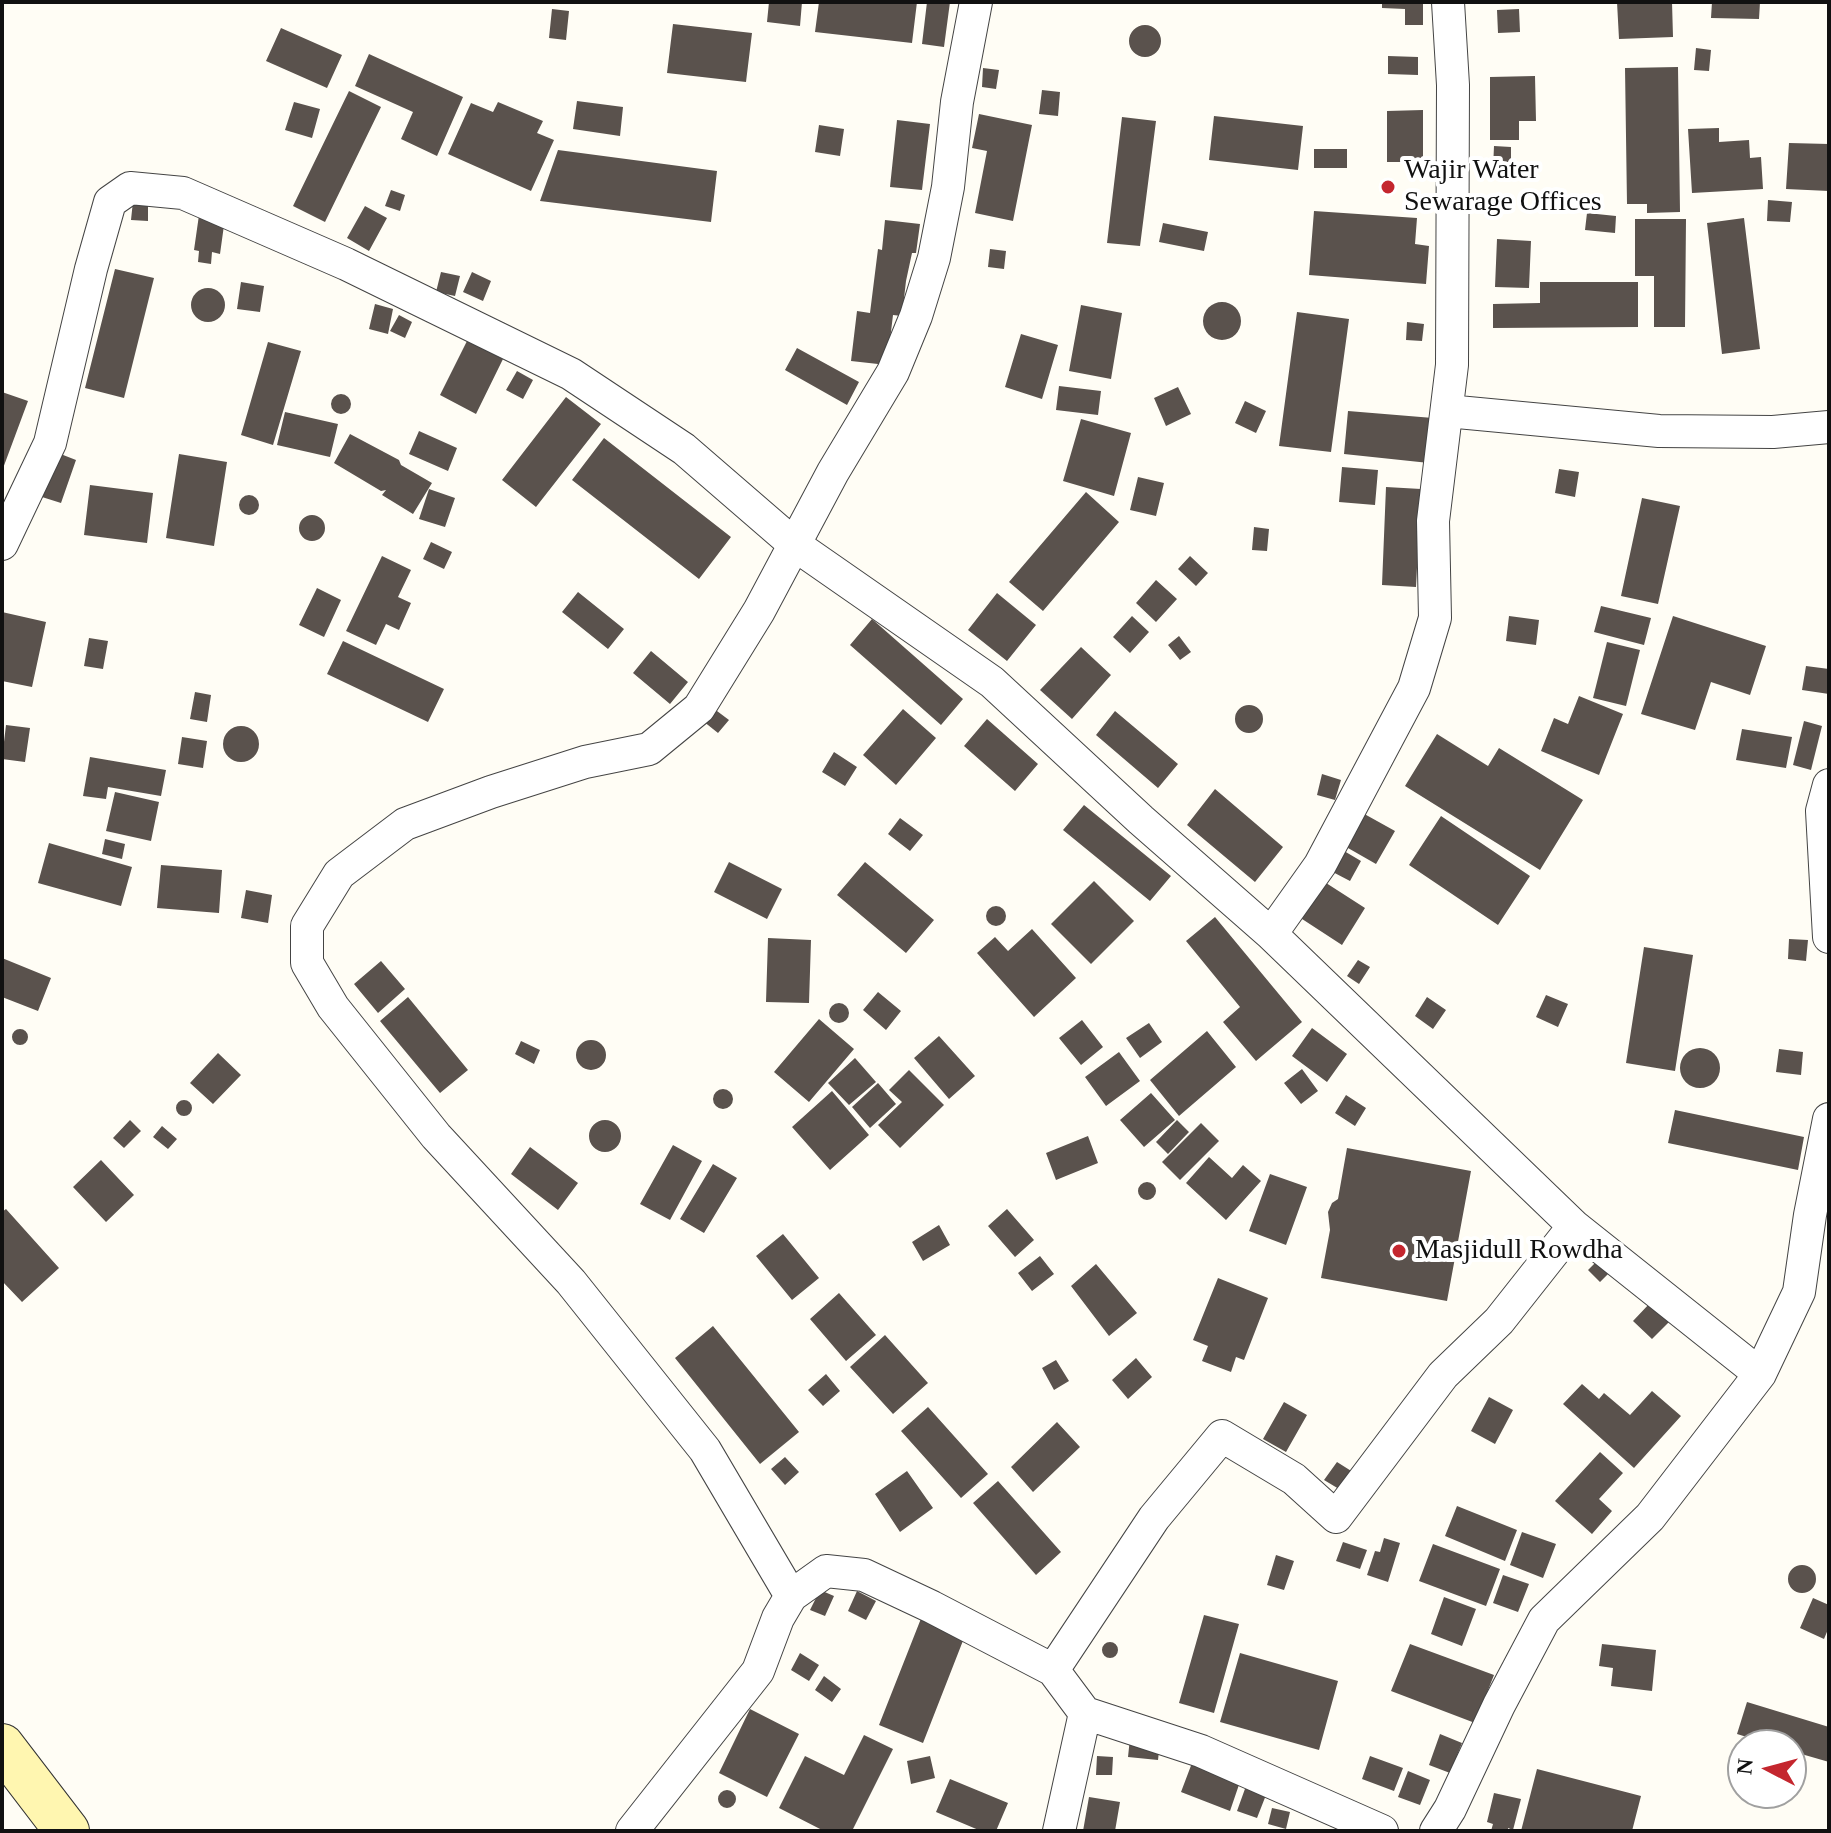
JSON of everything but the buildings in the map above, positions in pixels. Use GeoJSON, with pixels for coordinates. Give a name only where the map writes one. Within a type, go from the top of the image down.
{"type":"FeatureCollection","features":[{"type":"Feature","properties":{"kind":"street"},"geometry":{"type":"LineString","coordinates":[[791,1596],[705,1450],[571,1282],[436,1136],[333,1007],[307,963],[307,926],[339,874],[405,824],[585,762],[649,749],[699,708],[759,611],[833,472],[893,372],[916,316],[934,258],[948,187],[957,102],[976,2]]}},
{"type":"Feature","properties":{"kind":"street"},"geometry":{"type":"LineString","coordinates":[[1271,934],[1320,865],[1414,688],[1435,618],[1433,521],[1452,365],[1453,85],[1448,2]]}},
{"type":"Feature","properties":{"kind":"street"},"geometry":{"type":"LineString","coordinates":[[2,544],[50,443],[65,369],[110,202],[130,188],[183,193],[346,264],[571,374],[684,449],[795,545],[992,682],[1141,820],[1271,934],[1574,1226],[1760,1374]]}},
{"type":"Feature","properties":{"kind":"street"},"geometry":{"type":"LineString","coordinates":[[1447,411],[1659,431],[1773,432],[1829,427]]}},
{"type":"Feature","properties":{"kind":"street"},"geometry":{"type":"LineString","coordinates":[[1829,785],[1822,811],[1829,937]]}},
{"type":"Feature","properties":{"kind":"street"},"geometry":{"type":"LineString","coordinates":[[1436,1831],[1450,1809],[1499,1705],[1544,1620],[1650,1517],[1760,1374],[1799,1292],[1829,1119]]}},
{"type":"Feature","properties":{"kind":"street"},"geometry":{"type":"LineString","coordinates":[[1053,1670],[1154,1518],[1222,1436],[1294,1479],[1336,1517],[1443,1375],[1499,1321],[1574,1226]]}},
{"type":"Feature","properties":{"kind":"street"},"geometry":{"type":"LineString","coordinates":[[632,1831],[758,1671],[778,1618],[791,1596],[826,1571],[864,1575],[1053,1670],[1085,1713],[1201,1751],[1374,1830]]}},
{"type":"Feature","properties":{"kind":"street"},"geometry":{"type":"LineString","coordinates":[[1059,1831],[1085,1713]]}},
{"type":"Feature","properties":{"kind":"street"},"geometry":{"type":"LineString","coordinates":[[2,1746],[67,1831]]}},
{"type":"Feature","properties":{"kind":"place","name":"Wajir Water Sewarage Offices"},"geometry":{"type":"Point","coordinates":[1388,187]}},
{"type":"Feature","properties":{"kind":"place","name":"Masjidull Rowdha"},"geometry":{"type":"Point","coordinates":[1399,1251]}}]}
